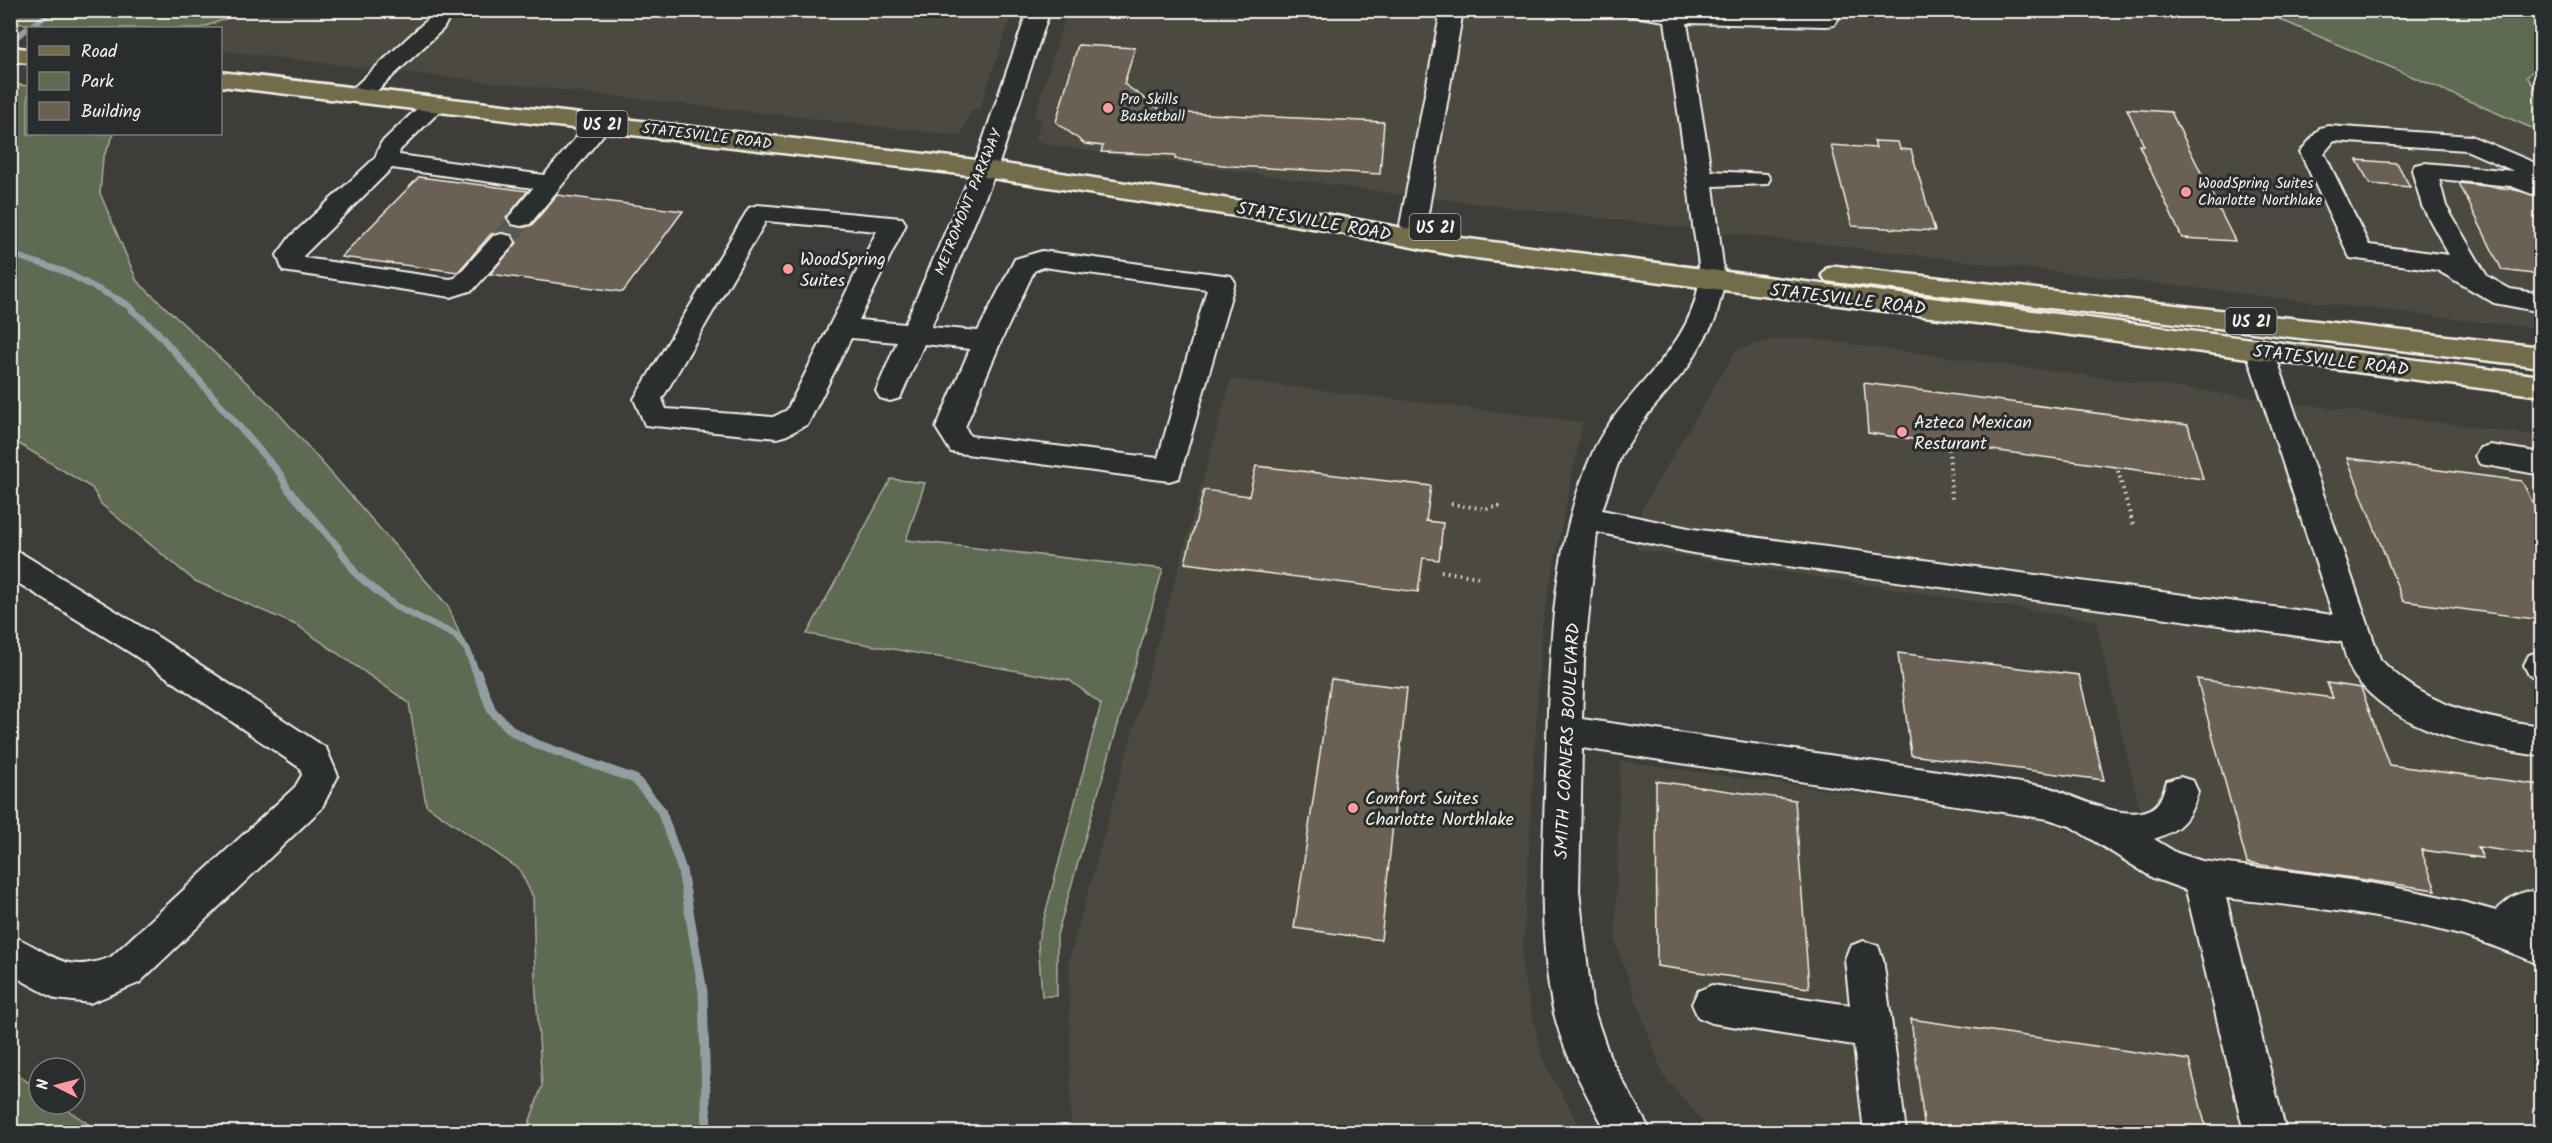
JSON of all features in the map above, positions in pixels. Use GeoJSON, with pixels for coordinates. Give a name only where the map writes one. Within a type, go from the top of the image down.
{"type":"FeatureCollection","features":[{"type":"Feature","properties":{"kind":"main road"},"geometry":{"type":"LineString","coordinates":[[10,54],[27,56]]}},
{"type":"Feature","properties":{"kind":"main road","name":"STATESVILLE ROAD"},"geometry":{"type":"LineString","coordinates":[[222,79],[985,169],[1158,195],[1453,246],[1712,271],[2052,298],[2541,357]]}},
{"type":"Feature","properties":{"kind":"main road","name":"STATESVILLE ROAD"},"geometry":{"type":"LineString","coordinates":[[1158,195],[1413,225],[2260,351],[2541,386]]}},
{"type":"Feature","properties":{"kind":"main road"},"geometry":{"type":"LineString","coordinates":[[2508,382],[2505,372],[2509,366],[2541,369]]}},
{"type":"Feature","properties":{"kind":"street"},"geometry":{"type":"LineString","coordinates":[[358,96],[435,24],[444,10]]}},
{"type":"Feature","properties":{"kind":"street","name":"METROMONT PARKWAY"},"geometry":{"type":"LineString","coordinates":[[890,391],[985,169],[1039,10]]}},
{"type":"Feature","properties":{"kind":"street"},"geometry":{"type":"LineString","coordinates":[[1413,225],[1452,10]]}},
{"type":"Feature","properties":{"kind":"street"},"geometry":{"type":"LineString","coordinates":[[1635,10],[1675,16],[1809,21],[1827,20],[1834,10]]}},
{"type":"Feature","properties":{"kind":"street","name":"SMITH CORNERS BOULEVARD"},"geometry":{"type":"LineString","coordinates":[[1630,1132],[1594,1068],[1572,1005],[1560,891],[1567,660],[1585,518],[1607,453],[1638,407],[1678,360],[1701,320],[1712,271],[1675,16]]}},
{"type":"Feature","properties":{"kind":"street"},"geometry":{"type":"LineString","coordinates":[[434,105],[390,148],[386,160],[299,243],[290,255],[292,265],[451,288],[464,284],[502,242]]}},
{"type":"Feature","properties":{"kind":"street"},"geometry":{"type":"LineString","coordinates":[[521,218],[600,124]]}},
{"type":"Feature","properties":{"kind":"street"},"geometry":{"type":"LineString","coordinates":[[2541,175],[2470,143],[2328,133],[2312,152],[2359,252],[2443,262],[2503,297],[2541,303]]}},
{"type":"Feature","properties":{"kind":"street"},"geometry":{"type":"LineString","coordinates":[[386,160],[551,183]]}},
{"type":"Feature","properties":{"kind":"street"},"geometry":{"type":"LineString","coordinates":[[2477,283],[2434,206],[2424,170],[2517,179],[2541,194]]}},
{"type":"Feature","properties":{"kind":"street"},"geometry":{"type":"LineString","coordinates":[[1700,178],[1758,179]]}},
{"type":"Feature","properties":{"kind":"street"},"geometry":{"type":"LineString","coordinates":[[758,213],[893,224],[842,328],[798,417],[777,428],[655,418],[648,399],[758,213]]}},
{"type":"Feature","properties":{"kind":"street"},"geometry":{"type":"LineString","coordinates":[[1042,258],[1222,282],[1169,470],[961,445],[950,428],[987,341],[1024,265],[1042,258]]}},
{"type":"Feature","properties":{"kind":"street"},"geometry":{"type":"LineString","coordinates":[[842,328],[987,341]]}},
{"type":"Feature","properties":{"kind":"street"},"geometry":{"type":"LineString","coordinates":[[2260,351],[2366,666],[2378,681],[2433,716],[2465,728],[2541,741]]}},
{"type":"Feature","properties":{"kind":"street"},"geometry":{"type":"LineString","coordinates":[[2490,456],[2541,464]]}},
{"type":"Feature","properties":{"kind":"street"},"geometry":{"type":"LineString","coordinates":[[1585,518],[1693,541],[2354,631]]}},
{"type":"Feature","properties":{"kind":"street"},"geometry":{"type":"LineString","coordinates":[[10,562],[146,646],[314,759],[320,776],[308,798],[125,970],[90,984],[56,980],[10,953]]}},
{"type":"Feature","properties":{"kind":"street"},"geometry":{"type":"LineString","coordinates":[[1565,731],[2016,796],[2081,813],[2166,866],[2202,878],[2367,898],[2458,917],[2502,930],[2541,947]]}},
{"type":"Feature","properties":{"kind":"street"},"geometry":{"type":"LineString","coordinates":[[2103,827],[2130,828],[2164,818],[2173,811],[2180,792]]}},
{"type":"Feature","properties":{"kind":"street"},"geometry":{"type":"LineString","coordinates":[[2202,878],[2265,1132]]}},
{"type":"Feature","properties":{"kind":"street"},"geometry":{"type":"LineString","coordinates":[[2502,930],[2527,907],[2541,909]]}},
{"type":"Feature","properties":{"kind":"street"},"geometry":{"type":"LineString","coordinates":[[1864,959],[1885,1132]]}},
{"type":"Feature","properties":{"kind":"street"},"geometry":{"type":"LineString","coordinates":[[1712,1004],[1872,1028]]}},
{"type":"Feature","properties":{"kind":"path"},"geometry":{"type":"LineString","coordinates":[[1949,449],[1952,501]]}},
{"type":"Feature","properties":{"kind":"path"},"geometry":{"type":"LineString","coordinates":[[2118,471],[2133,525]]}},
{"type":"Feature","properties":{"kind":"path"},"geometry":{"type":"LineString","coordinates":[[1450,504],[1486,508],[1502,506]]}},
{"type":"Feature","properties":{"kind":"path"},"geometry":{"type":"LineString","coordinates":[[1441,572],[1478,577]]}},
{"type":"Feature","properties":{"kind":"shaded area"},"geometry":{"type":"Polygon","coordinates":[[[11,10],[1013,11],[979,111],[971,110],[961,136],[222,51],[222,27],[11,26],[11,10]]]}},
{"type":"Feature","properties":{"kind":"shaded area"},"geometry":{"type":"Polygon","coordinates":[[[1067,11],[2541,11],[2541,329],[1390,193],[1048,145],[1035,140],[1042,118],[1034,117],[1067,11]]]}},
{"type":"Feature","properties":{"kind":"shaded area"},"geometry":{"type":"Polygon","coordinates":[[[1805,338],[2541,436],[2541,1132],[1712,1132],[1663,1076],[1615,941],[1620,761],[2046,820],[2090,840],[2156,878],[2095,620],[1636,549],[1641,509],[1736,350],[1770,340],[1805,338]]]}},
{"type":"Feature","properties":{"kind":"shaded area"},"geometry":{"type":"Polygon","coordinates":[[[1231,379],[1583,422],[1542,624],[1522,967],[1542,1058],[1583,1132],[1071,1132],[1069,960],[1231,379]]]}},
{"type":"Feature","properties":{"kind":"green space"},"geometry":{"type":"Polygon","coordinates":[[[11,10],[246,11],[204,27],[63,27],[11,23],[11,10]]]}},
{"type":"Feature","properties":{"kind":"green space"},"geometry":{"type":"Polygon","coordinates":[[[2260,11],[2541,11],[2541,62],[2527,77],[2541,96],[2541,132],[2260,11]]]}},
{"type":"Feature","properties":{"kind":"green space"},"geometry":{"type":"Polygon","coordinates":[[[11,84],[27,86],[27,135],[114,135],[103,158],[100,193],[137,281],[274,408],[448,606],[492,711],[512,731],[536,744],[635,779],[661,810],[682,870],[703,992],[707,1132],[526,1132],[542,1086],[533,897],[519,869],[426,805],[409,703],[298,626],[195,581],[101,504],[92,488],[11,439],[11,84]]]}},
{"type":"Feature","properties":{"kind":"green space"},"geometry":{"type":"Polygon","coordinates":[[[891,479],[925,483],[906,540],[1163,569],[1057,935],[1057,996],[1042,996],[1038,941],[1101,704],[1069,680],[807,634],[891,479]]]}},
{"type":"Feature","properties":{"kind":"green space"},"geometry":{"type":"Polygon","coordinates":[[[11,1070],[27,1081],[27,1116],[77,1116],[100,1132],[11,1132],[11,1070]]]}},
{"type":"Feature","properties":{"kind":"building"},"geometry":{"type":"Polygon","coordinates":[[[1078,45],[1135,48],[1124,84],[1164,112],[1384,122],[1380,174],[1231,166],[1175,159],[1175,155],[1101,152],[1103,146],[1085,144],[1056,122],[1078,45]]]}},
{"type":"Feature","properties":{"kind":"building","name":"WoodSpring Suites Charlotte Northlake"},"geometry":{"type":"Polygon","coordinates":[[[2127,109],[2171,112],[2235,241],[2182,238],[2139,145],[2144,146],[2127,109]]]}},
{"type":"Feature","properties":{"kind":"building"},"geometry":{"type":"Polygon","coordinates":[[[1874,141],[1898,142],[1900,149],[1911,150],[1935,231],[1852,226],[1831,145],[1876,148],[1874,141]]]}},
{"type":"Feature","properties":{"kind":"building"},"geometry":{"type":"Polygon","coordinates":[[[2357,160],[2397,163],[2410,187],[2370,184],[2357,160]]]}},
{"type":"Feature","properties":{"kind":"building"},"geometry":{"type":"Polygon","coordinates":[[[419,177],[528,191],[506,218],[510,225],[521,228],[532,225],[557,195],[683,211],[623,292],[490,274],[517,243],[513,235],[502,232],[491,234],[458,272],[341,257],[419,177]]]}},
{"type":"Feature","properties":{"kind":"building"},"geometry":{"type":"Polygon","coordinates":[[[2459,183],[2511,189],[2535,195],[2541,206],[2541,275],[2502,270],[2459,183]]]}},
{"type":"Feature","properties":{"kind":"building"},"geometry":{"type":"Polygon","coordinates":[[[1864,383],[2188,425],[2203,479],[1868,433],[1864,383]]]}},
{"type":"Feature","properties":{"kind":"building"},"geometry":{"type":"Polygon","coordinates":[[[2347,458],[2522,481],[2541,520],[2541,620],[2403,601],[2347,458]]]}},
{"type":"Feature","properties":{"kind":"building"},"geometry":{"type":"Polygon","coordinates":[[[1256,466],[1431,486],[1426,521],[1443,523],[1439,560],[1423,558],[1418,592],[1185,563],[1204,490],[1249,496],[1256,466]]]}},
{"type":"Feature","properties":{"kind":"building"},"geometry":{"type":"Polygon","coordinates":[[[1898,653],[2079,675],[2104,780],[1911,755],[1898,653]]]}},
{"type":"Feature","properties":{"kind":"building","name":"Comfort Suites Charlotte Northlake"},"geometry":{"type":"Polygon","coordinates":[[[1331,679],[1407,688],[1381,940],[1294,928],[1331,679]]]}},
{"type":"Feature","properties":{"kind":"building"},"geometry":{"type":"Polygon","coordinates":[[[2197,679],[2333,698],[2327,683],[2361,688],[2389,765],[2541,785],[2541,856],[2478,847],[2483,858],[2421,850],[2436,890],[2247,863],[2197,679]]]}},
{"type":"Feature","properties":{"kind":"building"},"geometry":{"type":"Polygon","coordinates":[[[1656,781],[1795,800],[1809,988],[1657,966],[1656,781]]]}},
{"type":"Feature","properties":{"kind":"building"},"geometry":{"type":"Polygon","coordinates":[[[1911,1019],[2189,1060],[2207,1132],[1925,1132],[1911,1019]]]}},
{"type":"Feature","properties":{"kind":"waterway"},"geometry":{"type":"LineString","coordinates":[[30,27],[55,10]]}},
{"type":"Feature","properties":{"kind":"waterway"},"geometry":{"type":"LineString","coordinates":[[17,36],[27,29]]}},
{"type":"Feature","properties":{"kind":"waterway"},"geometry":{"type":"LineString","coordinates":[[10,254],[63,271],[119,300]]}},
{"type":"Feature","properties":{"kind":"waterway"},"geometry":{"type":"LineString","coordinates":[[116,299],[126,304],[157,332],[280,474],[288,489],[338,547],[357,575],[395,606],[455,635],[467,649],[477,675]]}},
{"type":"Feature","properties":{"kind":"waterway"},"geometry":{"type":"LineString","coordinates":[[477,673],[492,711],[512,731],[536,744],[635,779],[661,810],[682,870],[703,992],[707,1132]]}},
{"type":"Feature","properties":{"kind":"tunnel"},"geometry":{"type":"LineString","coordinates":[[502,242],[521,218]]}},
{"type":"Feature","properties":{"kind":"place","name":"Pro Skills Basketball"},"geometry":{"type":"Point","coordinates":[1108,108]}},
{"type":"Feature","properties":{"kind":"place","name":"WoodSpring Suites Charlotte Northlake"},"geometry":{"type":"Point","coordinates":[2186,192]}},
{"type":"Feature","properties":{"kind":"place","name":"WoodSpring Suites"},"geometry":{"type":"Point","coordinates":[788,269]}},
{"type":"Feature","properties":{"kind":"place","name":"Azteca Mexican Resturant"},"geometry":{"type":"Point","coordinates":[1902,432]}},
{"type":"Feature","properties":{"kind":"place","name":"Comfort Suites Charlotte Northlake"},"geometry":{"type":"Point","coordinates":[1353,808]}}]}
